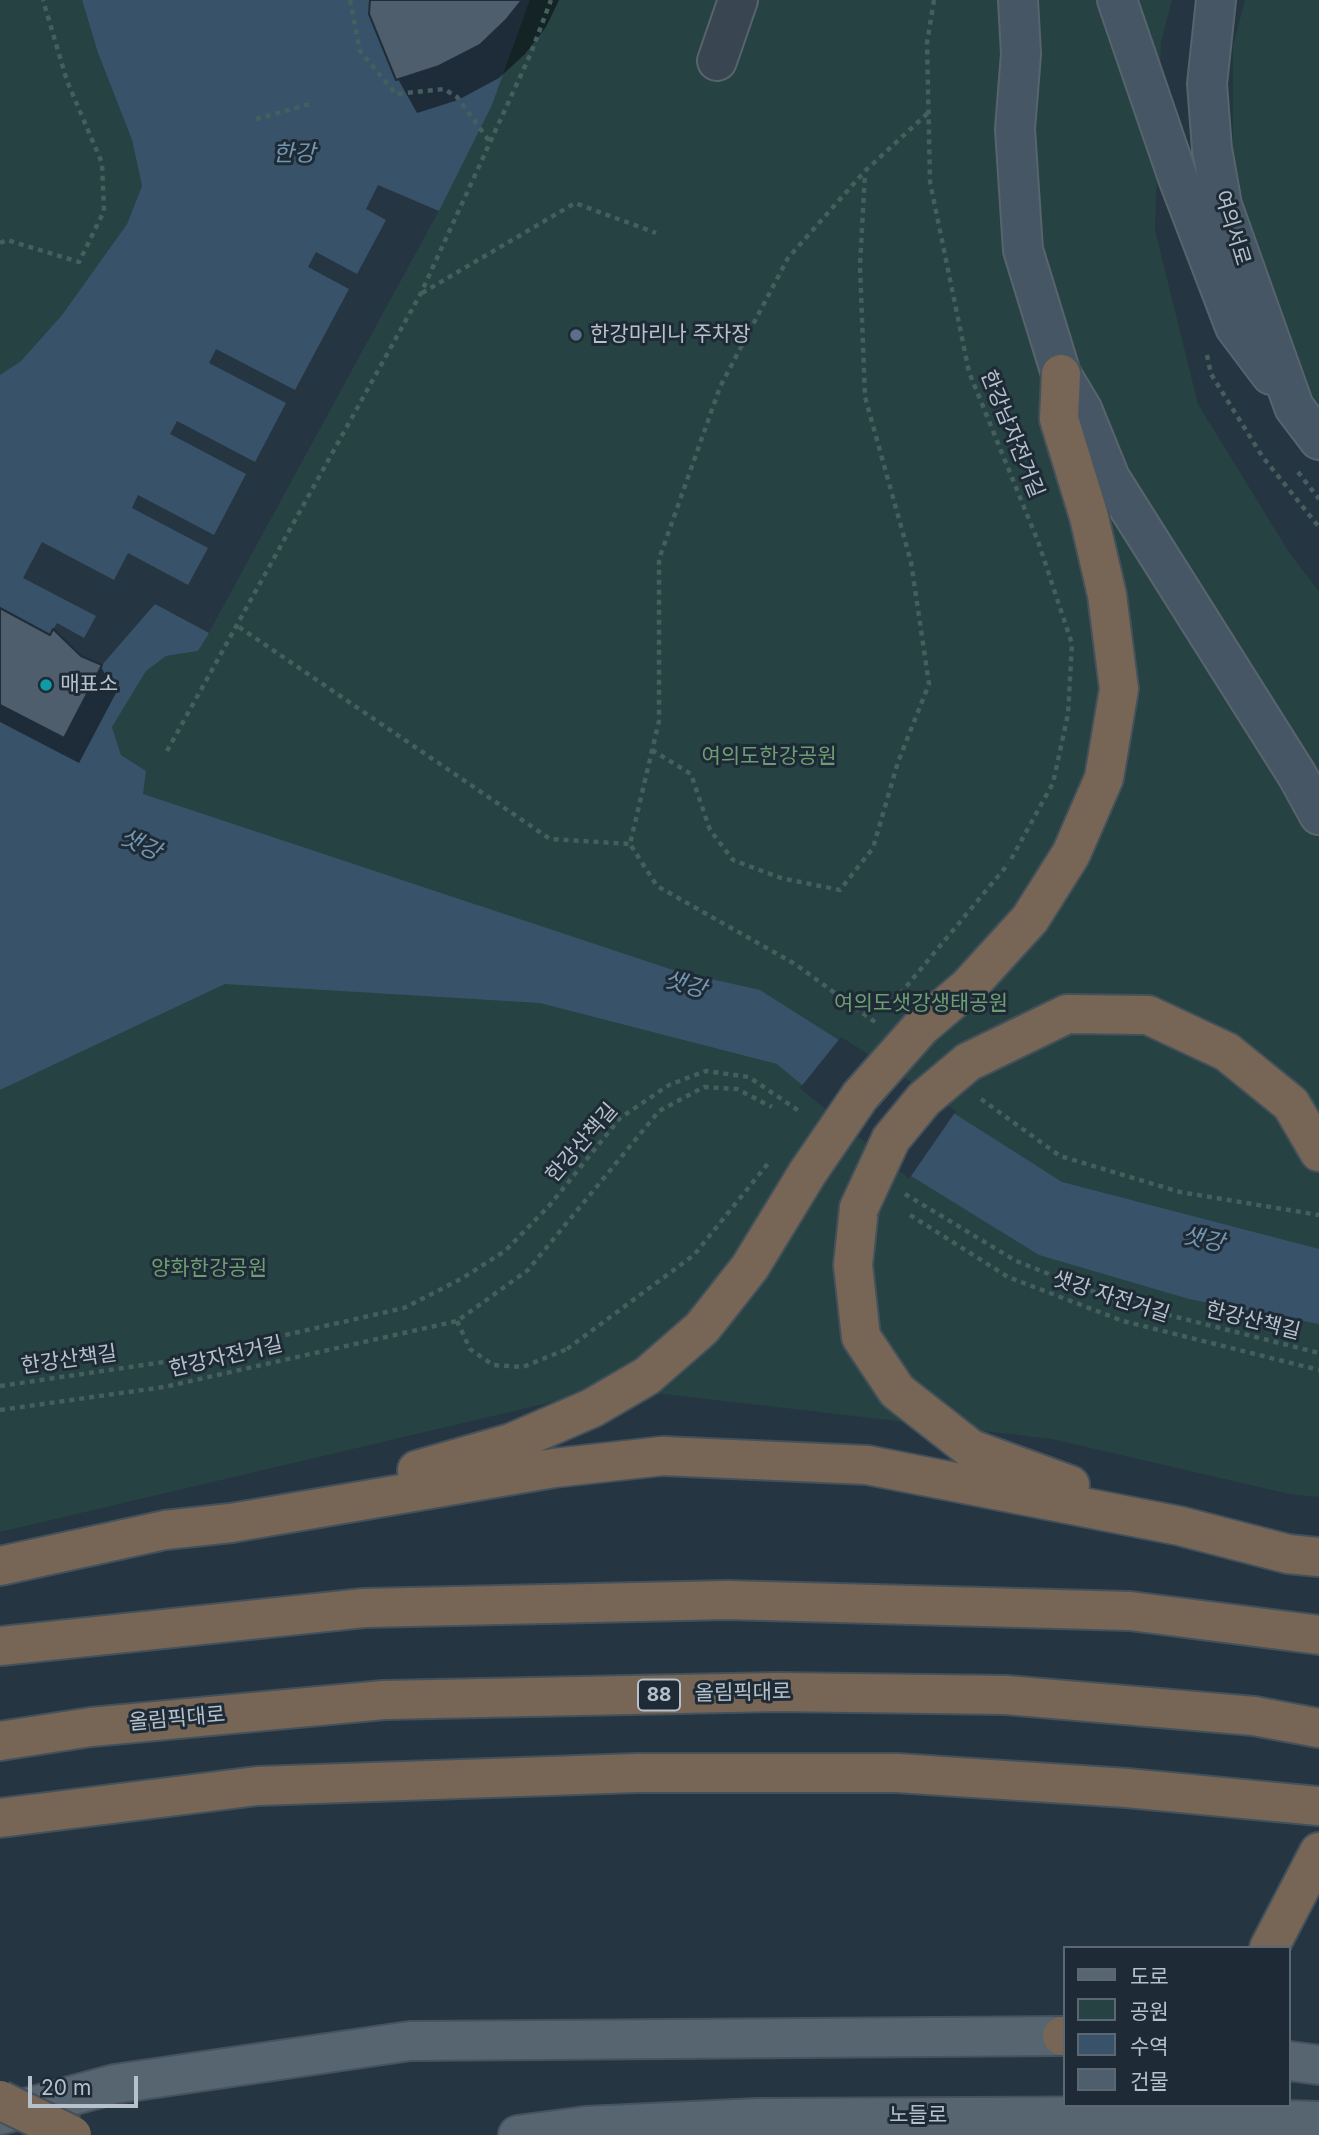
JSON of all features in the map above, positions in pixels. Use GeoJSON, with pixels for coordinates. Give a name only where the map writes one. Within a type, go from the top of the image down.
{"type":"FeatureCollection","features":[{"type":"Feature","properties":{"kind":"highway"},"geometry":{"type":"LineString","coordinates":[[231,1523],[510,1443],[592,1408],[648,1377],[702,1328],[750,1267],[808,1172],[860,1096],[921,1027],[968,987],[1031,919],[1071,854],[1104,778],[1119,689],[1104,582],[1089,517],[1059,419],[1061,374]]}},
{"type":"Feature","properties":{"kind":"highway"},"geometry":{"type":"LineString","coordinates":[[1180,1526],[971,1449],[897,1391],[861,1337],[853,1265],[859,1208],[891,1139],[924,1099],[970,1077],[1067,1014],[1148,1015],[1227,1052],[1291,1104],[1319,1152]]}},
{"type":"Feature","properties":{"kind":"highway"},"geometry":{"type":"LineString","coordinates":[[0,1566],[165,1530],[231,1523],[554,1468],[663,1456],[867,1465],[1180,1526],[1288,1554],[1319,1557]]}},
{"type":"Feature","properties":{"kind":"highway"},"geometry":{"type":"LineString","coordinates":[[0,1646],[365,1608],[728,1600],[1129,1611],[1319,1635]]}},
{"type":"Feature","properties":{"kind":"highway","name":"올림픽대로"},"geometry":{"type":"LineString","coordinates":[[0,1741],[91,1727],[384,1700],[777,1692],[1006,1695],[1254,1716],[1319,1728]]}},
{"type":"Feature","properties":{"kind":"highway"},"geometry":{"type":"LineString","coordinates":[[0,1818],[257,1786],[637,1773],[897,1773],[1127,1788],[1319,1806]]}},
{"type":"Feature","properties":{"kind":"highway"},"geometry":{"type":"LineString","coordinates":[[1270,1946],[1319,1852]]}},
{"type":"Feature","properties":{"kind":"highway"},"geometry":{"type":"LineString","coordinates":[[0,2099],[72,2135]]}},
{"type":"Feature","properties":{"kind":"main road"},"geometry":{"type":"LineString","coordinates":[[1018,0],[1021,54],[1015,129],[1023,250],[1061,374],[1082,409],[1110,478],[1297,775],[1319,815]]}},
{"type":"Feature","properties":{"kind":"main road"},"geometry":{"type":"LineString","coordinates":[[1021,54],[1040,0]]}},
{"type":"Feature","properties":{"kind":"main road"},"geometry":{"type":"LineString","coordinates":[[1117,0],[1178,178],[1235,327],[1294,407]]}},
{"type":"Feature","properties":{"kind":"main road","name":"여의서로"},"geometry":{"type":"LineString","coordinates":[[1216,0],[1207,85],[1212,149],[1222,205],[1294,407],[1319,440]]}},
{"type":"Feature","properties":{"kind":"main road"},"geometry":{"type":"LineString","coordinates":[[0,2115],[115,2084],[410,2041],[1064,2036]]}},
{"type":"Feature","properties":{"kind":"main road"},"geometry":{"type":"LineString","coordinates":[[1291,2061],[1319,2065]]}},
{"type":"Feature","properties":{"kind":"main road","name":"노들로"},"geometry":{"type":"LineString","coordinates":[[518,2135],[586,2126],[757,2118],[1158,2116],[1319,2121]]}},
{"type":"Feature","properties":{"kind":"street"},"geometry":{"type":"LineString","coordinates":[[717,61],[738,0]]}},
{"type":"Feature","properties":{"kind":"path"},"geometry":{"type":"LineString","coordinates":[[0,243],[7,240],[18,242],[79,262],[104,211],[102,163],[67,81],[43,0]]}},
{"type":"Feature","properties":{"kind":"path"},"geometry":{"type":"LineString","coordinates":[[350,0],[360,51],[396,94],[444,89],[457,97],[490,142]]}},
{"type":"Feature","properties":{"kind":"path"},"geometry":{"type":"LineString","coordinates":[[167,751],[239,627],[421,293],[551,0]]}},
{"type":"Feature","properties":{"kind":"path","name":"한강남자전거길"},"geometry":{"type":"LineString","coordinates":[[934,0],[927,43],[930,182],[969,372],[1039,544],[1072,644],[1068,714],[1053,783],[1009,863]]}},
{"type":"Feature","properties":{"kind":"path"},"geometry":{"type":"LineString","coordinates":[[257,119],[314,103]]}},
{"type":"Feature","properties":{"kind":"path"},"geometry":{"type":"LineString","coordinates":[[884,1028],[795,964],[657,886],[630,844],[659,721],[659,559],[720,387],[788,258],[865,171],[929,112]]}},
{"type":"Feature","properties":{"kind":"path"},"geometry":{"type":"LineString","coordinates":[[652,750],[691,774],[710,830],[733,860],[781,878],[840,890],[873,848],[898,762],[929,684],[911,562],[865,397],[860,267],[865,171]]}},
{"type":"Feature","properties":{"kind":"path"},"geometry":{"type":"LineString","coordinates":[[421,293],[575,203],[656,233]]}},
{"type":"Feature","properties":{"kind":"path"},"geometry":{"type":"LineString","coordinates":[[239,627],[550,839],[630,844]]}},
{"type":"Feature","properties":{"kind":"path","name":"한강산책길"},"geometry":{"type":"LineString","coordinates":[[0,1386],[171,1361],[404,1308],[461,1279],[505,1251],[549,1206],[620,1118],[669,1085],[706,1071],[749,1077],[804,1114]]}},
{"type":"Feature","properties":{"kind":"path"},"geometry":{"type":"LineString","coordinates":[[970,1077],[1060,1156],[1180,1192],[1319,1214]]}},
{"type":"Feature","properties":{"kind":"path"},"geometry":{"type":"LineString","coordinates":[[567,1349],[523,1367],[493,1365],[470,1349],[457,1321],[528,1270],[659,1111],[704,1087],[737,1089],[772,1107]]}},
{"type":"Feature","properties":{"kind":"path","name":"한강산책길"},"geometry":{"type":"LineString","coordinates":[[903,1192],[1016,1261],[1125,1304],[1319,1353]]}},
{"type":"Feature","properties":{"kind":"path","name":"샛강 자전거길"},"geometry":{"type":"LineString","coordinates":[[910,1215],[1020,1282],[1123,1321],[1319,1370]]}},
{"type":"Feature","properties":{"kind":"path","name":"한강자전거길"},"geometry":{"type":"LineString","coordinates":[[0,1410],[164,1387],[457,1321]]}},
{"type":"Feature","properties":{"kind":"green space"},"geometry":{"type":"Polygon","coordinates":[[[0,0],[82,0],[98,53],[132,140],[142,186],[127,224],[62,315],[21,361],[0,375],[0,0]]]}},
{"type":"Feature","properties":{"kind":"green space","name":"여의도한강공원"},"geometry":{"type":"Polygon","coordinates":[[[530,0],[1172,0],[1161,42],[1155,230],[1198,404],[1287,549],[1319,592],[1319,1497],[1289,1494],[1052,1439],[612,1388],[0,1532],[0,1090],[225,984],[142,794],[146,771],[121,755],[112,727],[146,671],[166,656],[198,651],[439,211],[492,105],[530,0]]]}},
{"type":"Feature","properties":{"kind":"green space"},"geometry":{"type":"Polygon","coordinates":[[[1245,0],[1319,0],[1319,420],[1249,237],[1233,155],[1233,46],[1245,0]]]}},
{"type":"Feature","properties":{"kind":"water","name":"한강"},"geometry":{"type":"Polygon","coordinates":[[[82,0],[530,0],[492,105],[439,211],[209,633],[198,651],[166,656],[146,671],[112,727],[121,755],[146,771],[143,794],[676,971],[760,990],[1062,1182],[1319,1249],[1319,1324],[1189,1299],[1039,1255],[908,1174],[777,1064],[540,1003],[225,984],[0,1090],[0,375],[21,361],[62,315],[127,224],[142,186],[132,140],[98,53],[82,0]]]}},
{"type":"Feature","properties":{"kind":"pier"},"geometry":{"type":"Polygon","coordinates":[[[378,185],[439,211],[209,633],[155,604],[102,665],[64,738],[0,705],[0,608],[50,635],[57,623],[84,638],[96,616],[23,578],[42,542],[114,580],[128,553],[188,585],[208,548],[132,508],[138,495],[214,535],[246,474],[170,434],[177,421],[255,462],[286,403],[209,363],[216,349],[295,390],[349,289],[308,267],[316,252],[357,274],[386,220],[366,209],[378,185]]]}},
{"type":"Feature","properties":{"kind":"pier"},"geometry":{"type":"Polygon","coordinates":[[[841,1037],[956,1111],[909,1179],[800,1088],[841,1037]]]}},
{"type":"Feature","properties":{"kind":"building"},"geometry":{"type":"Polygon","coordinates":[[[370,0],[522,0],[480,45],[439,66],[396,80],[369,14],[370,0]]]}},
{"type":"Feature","properties":{"kind":"building","name":"매표소"},"geometry":{"type":"Polygon","coordinates":[[[0,608],[50,635],[53,629],[81,656],[102,665],[64,738],[0,705],[0,608]]]}},
{"type":"Feature","properties":{"kind":"place","name":"한강마리나 주차장"},"geometry":{"type":"Point","coordinates":[576,335]}},
{"type":"Feature","properties":{"kind":"place","name":"매표소"},"geometry":{"type":"Point","coordinates":[46,685]}},
{"type":"Feature","properties":{"kind":"water label","name":"샛강"},"geometry":{"type":"Point","coordinates":[140,845]}},
{"type":"Feature","properties":{"kind":"water label","name":"샛강"},"geometry":{"type":"Point","coordinates":[685,985]}},
{"type":"Feature","properties":{"kind":"water label","name":"샛강"},"geometry":{"type":"Point","coordinates":[1203,1240]}},
{"type":"Feature","properties":{"kind":"park label","name":"여의도샛강생태공원"},"geometry":{"type":"Point","coordinates":[921,1004]}},
{"type":"Feature","properties":{"kind":"park label","name":"양화한강공원"},"geometry":{"type":"Point","coordinates":[209,1269]}}]}
